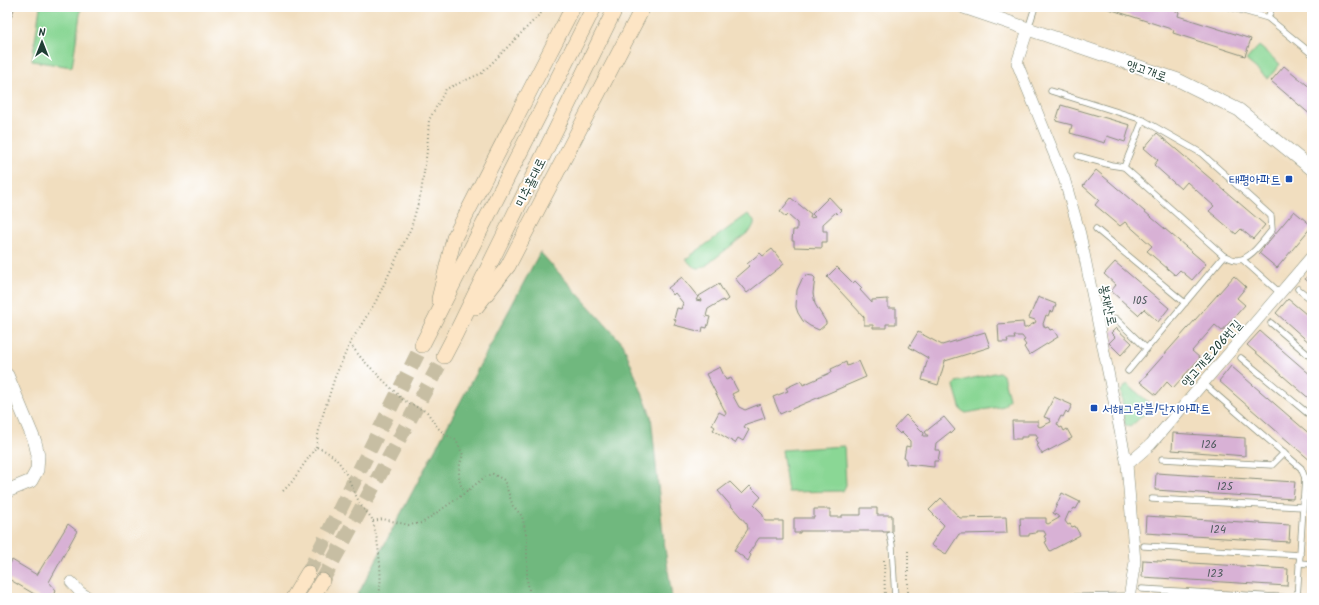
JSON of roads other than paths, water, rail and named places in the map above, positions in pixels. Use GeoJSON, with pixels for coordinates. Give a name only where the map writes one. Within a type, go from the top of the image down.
{"type":"FeatureCollection","features":[{"type":"Feature","properties":{"kind":"main road"},"geometry":{"type":"LineString","coordinates":[[433,325],[454,238],[573,7]]}},
{"type":"Feature","properties":{"kind":"main road","name":"미추홀대로"},"geometry":{"type":"LineString","coordinates":[[422,346],[594,7]]}},
{"type":"Feature","properties":{"kind":"main road","name":"미추홀대로"},"geometry":{"type":"LineString","coordinates":[[444,356],[616,7]]}},
{"type":"Feature","properties":{"kind":"main road"},"geometry":{"type":"LineString","coordinates":[[456,333],[508,266],[643,7]]}},
{"type":"Feature","properties":{"kind":"main road"},"geometry":{"type":"LineString","coordinates":[[293,598],[308,573]]}},
{"type":"Feature","properties":{"kind":"main road"},"geometry":{"type":"LineString","coordinates":[[312,598],[322,581]]}},
{"type":"Feature","properties":{"kind":"street","name":"앵고개로"},"geometry":{"type":"LineString","coordinates":[[964,7],[1178,80],[1239,110],[1312,169]]}},
{"type":"Feature","properties":{"kind":"street","name":"봉재산로"},"geometry":{"type":"LineString","coordinates":[[1028,28],[1017,63],[1064,178],[1080,234],[1127,465],[1135,562],[1130,597]]}},
{"type":"Feature","properties":{"kind":"street","name":"앵고개로206번길"},"geometry":{"type":"LineString","coordinates":[[1127,465],[1151,444],[1312,256]]}},
{"type":"Feature","properties":{"kind":"street"},"geometry":{"type":"LineString","coordinates":[[7,375],[35,442],[38,455],[37,470],[31,481],[7,491]]}},
{"type":"Feature","properties":{"kind":"street"},"geometry":{"type":"LineString","coordinates":[[71,582],[80,592],[89,598]]}},
{"type":"Feature","properties":{"kind":"lane"},"geometry":{"type":"LineString","coordinates":[[1028,28],[1035,7]]}},
{"type":"Feature","properties":{"kind":"lane"},"geometry":{"type":"LineString","coordinates":[[1230,7],[1268,18],[1312,54]]}},
{"type":"Feature","properties":{"kind":"lane"},"geometry":{"type":"LineString","coordinates":[[1268,18],[1272,7]]}},
{"type":"Feature","properties":{"kind":"lane"},"geometry":{"type":"LineString","coordinates":[[1051,91],[1143,120],[1201,153],[1271,216],[1272,230],[1256,250],[1244,260],[1235,261],[1224,256],[1124,167],[1078,156]]}},
{"type":"Feature","properties":{"kind":"lane"},"geometry":{"type":"LineString","coordinates":[[1124,167],[1143,120]]}},
{"type":"Feature","properties":{"kind":"lane"},"geometry":{"type":"LineString","coordinates":[[1096,229],[1185,303]]}},
{"type":"Feature","properties":{"kind":"lane"},"geometry":{"type":"LineString","coordinates":[[1128,371],[1224,256]]}},
{"type":"Feature","properties":{"kind":"lane"},"geometry":{"type":"LineString","coordinates":[[1244,260],[1280,293]]}},
{"type":"Feature","properties":{"kind":"lane"},"geometry":{"type":"LineString","coordinates":[[1298,289],[1312,300]]}},
{"type":"Feature","properties":{"kind":"lane"},"geometry":{"type":"LineString","coordinates":[[1116,319],[1146,348]]}},
{"type":"Feature","properties":{"kind":"lane"},"geometry":{"type":"LineString","coordinates":[[1270,323],[1312,358]]}},
{"type":"Feature","properties":{"kind":"lane"},"geometry":{"type":"LineString","coordinates":[[1241,358],[1312,417]]}},
{"type":"Feature","properties":{"kind":"lane"},"geometry":{"type":"LineString","coordinates":[[1142,589],[1296,598],[1304,478],[1301,468],[1203,384]]}},
{"type":"Feature","properties":{"kind":"lane"},"geometry":{"type":"LineString","coordinates":[[1162,459],[1272,465],[1284,453]]}},
{"type":"Feature","properties":{"kind":"lane"},"geometry":{"type":"LineString","coordinates":[[1304,478],[1312,479]]}},
{"type":"Feature","properties":{"kind":"lane"},"geometry":{"type":"LineString","coordinates":[[1303,500],[1312,491]]}},
{"type":"Feature","properties":{"kind":"lane"},"geometry":{"type":"LineString","coordinates":[[1152,499],[1302,507]]}},
{"type":"Feature","properties":{"kind":"lane"},"geometry":{"type":"LineString","coordinates":[[890,535],[892,545],[895,598]]}},
{"type":"Feature","properties":{"kind":"lane"},"geometry":{"type":"LineString","coordinates":[[1144,546],[1300,555]]}},
{"type":"Feature","properties":{"kind":"lane"},"geometry":{"type":"LineString","coordinates":[[1299,563],[1312,564]]}},
{"type":"Feature","properties":{"kind":"lane"},"geometry":{"type":"LineString","coordinates":[[1031,598],[1130,597]]}},
{"type":"Feature","properties":{"kind":"tunnel"},"geometry":{"type":"LineString","coordinates":[[308,573],[422,345]]}},
{"type":"Feature","properties":{"kind":"tunnel"},"geometry":{"type":"LineString","coordinates":[[322,581],[444,356]]}},
{"type":"Feature","properties":{"kind":"place","name":"태평아파트"},"geometry":{"type":"Point","coordinates":[1289,179]}},
{"type":"Feature","properties":{"kind":"place","name":"서해그랑블1단지아파트"},"geometry":{"type":"Point","coordinates":[1094,408]}}]}
